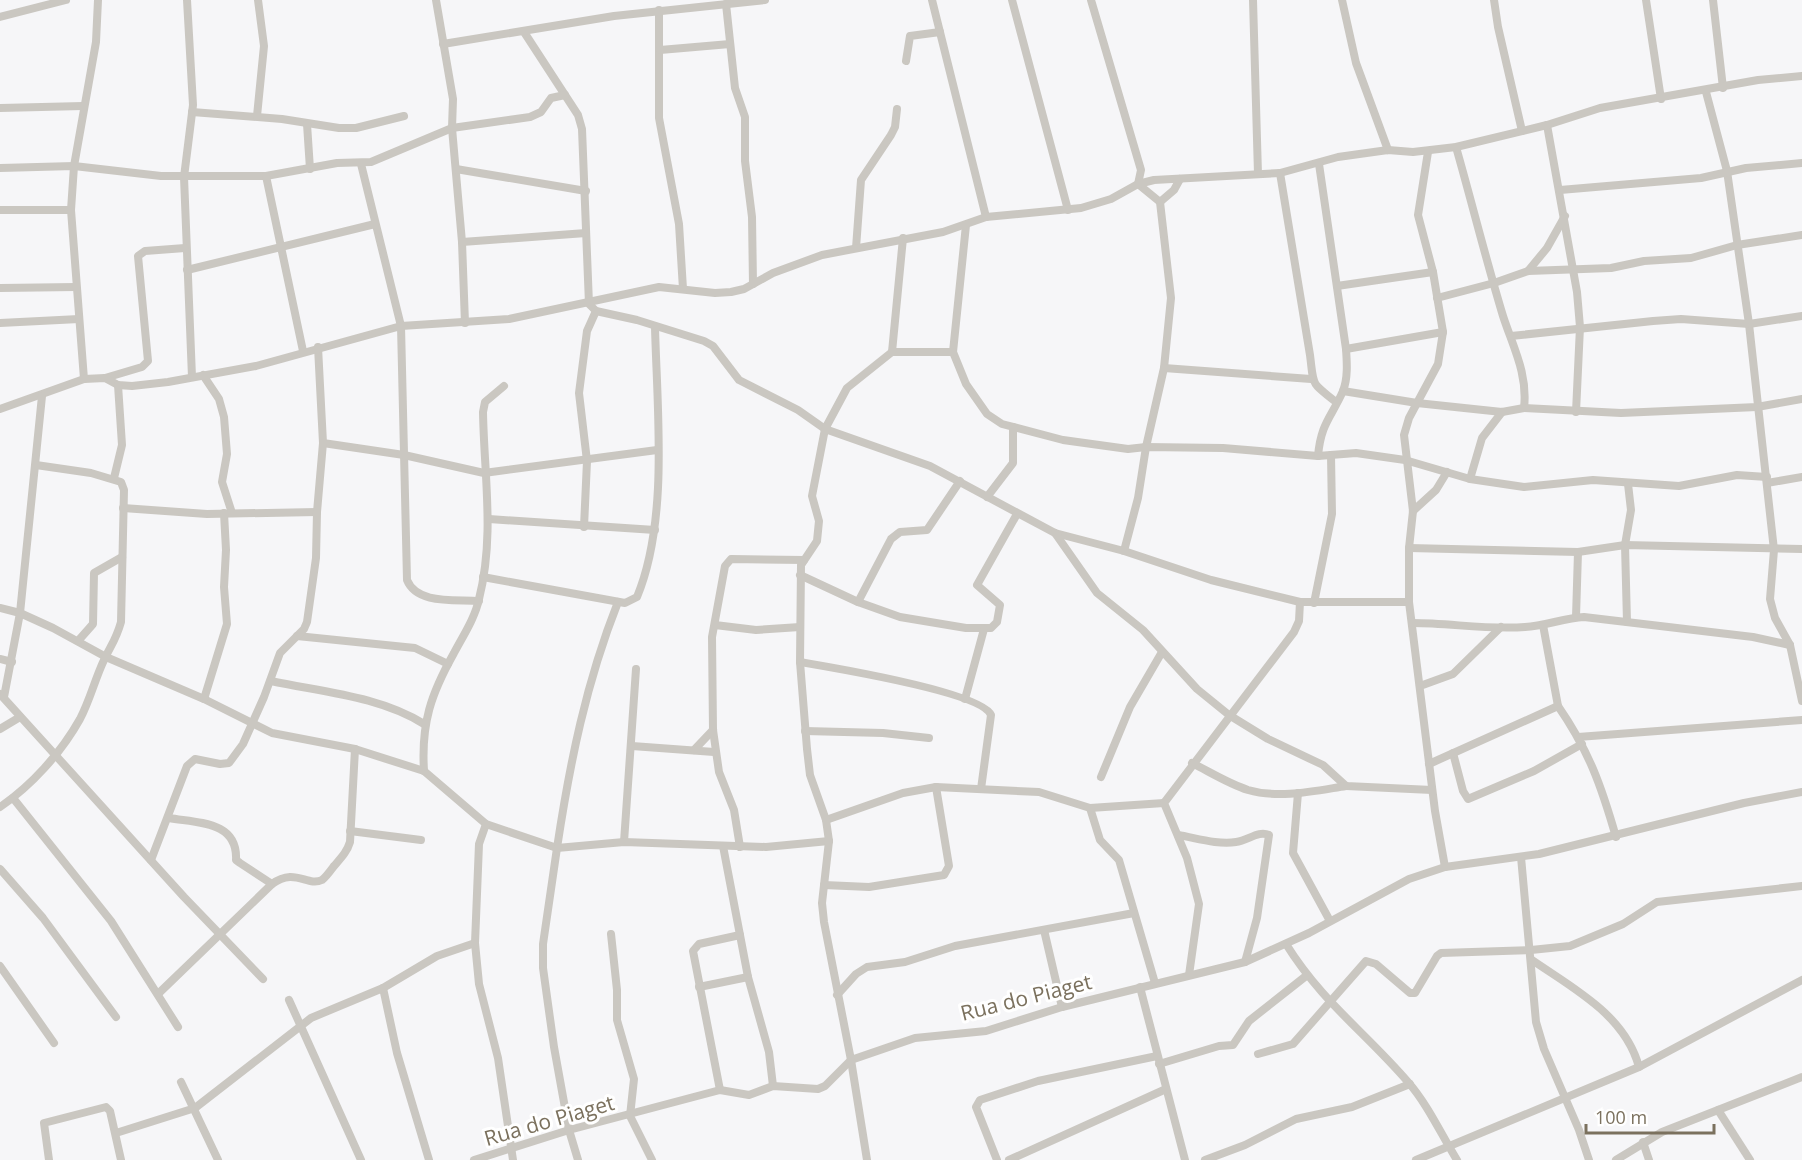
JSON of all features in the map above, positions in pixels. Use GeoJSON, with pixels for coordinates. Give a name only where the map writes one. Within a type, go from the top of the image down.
{"type":"FeatureCollection","features":[{"type":"Feature","properties":{"kind":"street"},"geometry":{"type":"LineString","coordinates":[[0,17],[66,0]]}},
{"type":"Feature","properties":{"kind":"street"},"geometry":{"type":"LineString","coordinates":[[84,379],[71,210],[74,166],[96,42],[98,0]]}},
{"type":"Feature","properties":{"kind":"street"},"geometry":{"type":"LineString","coordinates":[[187,0],[192,112],[184,177],[185,248],[192,377]]}},
{"type":"Feature","properties":{"kind":"street"},"geometry":{"type":"LineString","coordinates":[[257,116],[264,46],[258,0]]}},
{"type":"Feature","properties":{"kind":"street"},"geometry":{"type":"LineString","coordinates":[[436,0],[453,99],[452,128],[462,242],[465,323]]}},
{"type":"Feature","properties":{"kind":"street"},"geometry":{"type":"LineString","coordinates":[[443,44],[659,10],[765,0]]}},
{"type":"Feature","properties":{"kind":"street"},"geometry":{"type":"LineString","coordinates":[[932,0],[986,217]]}},
{"type":"Feature","properties":{"kind":"street"},"geometry":{"type":"LineString","coordinates":[[1012,0],[1068,210]]}},
{"type":"Feature","properties":{"kind":"street"},"geometry":{"type":"LineString","coordinates":[[1091,0],[1141,170],[1138,184]]}},
{"type":"Feature","properties":{"kind":"street"},"geometry":{"type":"LineString","coordinates":[[1252,0],[1257,65],[1258,174]]}},
{"type":"Feature","properties":{"kind":"street"},"geometry":{"type":"LineString","coordinates":[[1342,0],[1356,63],[1388,150]]}},
{"type":"Feature","properties":{"kind":"street"},"geometry":{"type":"LineString","coordinates":[[1494,0],[1522,131]]}},
{"type":"Feature","properties":{"kind":"street"},"geometry":{"type":"LineString","coordinates":[[1646,0],[1661,99]]}},
{"type":"Feature","properties":{"kind":"street"},"geometry":{"type":"LineString","coordinates":[[1713,0],[1723,88]]}},
{"type":"Feature","properties":{"kind":"street"},"geometry":{"type":"LineString","coordinates":[[726,4],[735,88],[745,117],[744,151],[752,217],[753,284]]}},
{"type":"Feature","properties":{"kind":"street"},"geometry":{"type":"LineString","coordinates":[[659,10],[659,118],[679,224],[683,289]]}},
{"type":"Feature","properties":{"kind":"street"},"geometry":{"type":"LineString","coordinates":[[524,32],[565,95],[582,129],[589,304],[596,311],[656,327],[713,346],[739,380],[798,410],[825,429],[930,466],[1017,514],[1055,532],[1124,551],[1190,574],[1300,602],[1409,602]]}},
{"type":"Feature","properties":{"kind":"street"},"geometry":{"type":"LineString","coordinates":[[906,61],[910,36],[940,32]]}},
{"type":"Feature","properties":{"kind":"street"},"geometry":{"type":"LineString","coordinates":[[660,50],[730,44]]}},
{"type":"Feature","properties":{"kind":"street"},"geometry":{"type":"LineString","coordinates":[[105,378],[118,385],[132,386],[192,377],[256,366],[318,346],[400,326],[509,319],[589,304],[659,287],[715,293],[744,289],[794,264],[856,248],[966,225],[986,217],[1068,210],[1111,199],[1138,184],[1155,180],[1280,173],[1338,157],[1388,150],[1428,152],[1547,125],[1600,108],[1706,92],[1758,80],[1802,76]]}},
{"type":"Feature","properties":{"kind":"street"},"geometry":{"type":"LineString","coordinates":[[1706,92],[1727,171],[1749,324],[1774,550],[1770,598],[1775,618],[1790,645],[1802,701]]}},
{"type":"Feature","properties":{"kind":"street"},"geometry":{"type":"LineString","coordinates":[[0,168],[74,166],[184,177],[266,176],[337,164],[361,164],[381,159],[452,128],[530,117],[540,112],[551,98],[565,95]]}},
{"type":"Feature","properties":{"kind":"street"},"geometry":{"type":"LineString","coordinates":[[0,108],[83,106]]}},
{"type":"Feature","properties":{"kind":"street"},"geometry":{"type":"LineString","coordinates":[[856,248],[861,180],[891,135],[895,127],[897,109]]}},
{"type":"Feature","properties":{"kind":"street"},"geometry":{"type":"LineString","coordinates":[[192,112],[257,116],[307,124],[356,128],[404,116]]}},
{"type":"Feature","properties":{"kind":"street"},"geometry":{"type":"LineString","coordinates":[[307,124],[310,169]]}},
{"type":"Feature","properties":{"kind":"street"},"geometry":{"type":"LineString","coordinates":[[1547,125],[1574,269],[1580,327],[1576,412]]}},
{"type":"Feature","properties":{"kind":"street"},"geometry":{"type":"LineString","coordinates":[[1456,147],[1494,283],[1524,376],[1526,390],[1524,408]]}},
{"type":"Feature","properties":{"kind":"street"},"geometry":{"type":"LineString","coordinates":[[1428,152],[1418,215],[1433,272],[1443,332],[1438,364],[1406,426],[1405,460],[1413,511],[1409,548],[1409,602],[1432,790],[1445,867]]}},
{"type":"Feature","properties":{"kind":"street"},"geometry":{"type":"LineString","coordinates":[[1560,190],[1701,178],[1727,171],[1802,163]]}},
{"type":"Feature","properties":{"kind":"street"},"geometry":{"type":"LineString","coordinates":[[361,164],[400,326],[406,580],[410,588],[424,596],[479,601]]}},
{"type":"Feature","properties":{"kind":"street"},"geometry":{"type":"LineString","coordinates":[[1318,456],[1320,434],[1343,391],[1347,375],[1346,349],[1319,164]]}},
{"type":"Feature","properties":{"kind":"street"},"geometry":{"type":"LineString","coordinates":[[456,169],[586,190]]}},
{"type":"Feature","properties":{"kind":"street"},"geometry":{"type":"LineString","coordinates":[[1141,170],[1155,180]]}},
{"type":"Feature","properties":{"kind":"street"},"geometry":{"type":"LineString","coordinates":[[1280,173],[1310,355],[1311,379],[1317,388],[1336,402]]}},
{"type":"Feature","properties":{"kind":"street"},"geometry":{"type":"LineString","coordinates":[[266,176],[303,351]]}},
{"type":"Feature","properties":{"kind":"street"},"geometry":{"type":"LineString","coordinates":[[1160,202],[1180,179]]}},
{"type":"Feature","properties":{"kind":"street"},"geometry":{"type":"LineString","coordinates":[[1124,551],[1138,498],[1146,447],[1164,368],[1171,298],[1160,202],[1138,184]]}},
{"type":"Feature","properties":{"kind":"street"},"geometry":{"type":"LineString","coordinates":[[0,210],[71,210]]}},
{"type":"Feature","properties":{"kind":"street"},"geometry":{"type":"LineString","coordinates":[[1528,271],[1547,248],[1565,216]]}},
{"type":"Feature","properties":{"kind":"street"},"geometry":{"type":"LineString","coordinates":[[187,270],[375,224]]}},
{"type":"Feature","properties":{"kind":"street"},"geometry":{"type":"LineString","coordinates":[[966,225],[952,352],[960,376],[987,414],[994,421],[1013,427],[1063,440],[1128,449],[1146,447],[1224,448],[1318,456],[1356,453],[1405,460],[1470,479],[1524,487],[1581,480],[1679,486],[1737,475],[1767,480],[1802,477]]}},
{"type":"Feature","properties":{"kind":"street"},"geometry":{"type":"LineString","coordinates":[[462,242],[586,233]]}},
{"type":"Feature","properties":{"kind":"street"},"geometry":{"type":"LineString","coordinates":[[1437,298],[1494,283],[1528,271],[1611,268],[1644,261],[1692,258],[1737,245],[1802,234]]}},
{"type":"Feature","properties":{"kind":"street"},"geometry":{"type":"LineString","coordinates":[[892,352],[903,238]]}},
{"type":"Feature","properties":{"kind":"street"},"geometry":{"type":"LineString","coordinates":[[0,409],[42,396],[84,379],[105,378],[142,367],[148,361],[138,256],[145,251],[185,248]]}},
{"type":"Feature","properties":{"kind":"street"},"geometry":{"type":"LineString","coordinates":[[1337,286],[1433,272]]}},
{"type":"Feature","properties":{"kind":"street"},"geometry":{"type":"LineString","coordinates":[[0,288],[76,287]]}},
{"type":"Feature","properties":{"kind":"street"},"geometry":{"type":"LineString","coordinates":[[584,527],[587,461],[579,393],[587,330],[596,311]]}},
{"type":"Feature","properties":{"kind":"street"},"geometry":{"type":"LineString","coordinates":[[1511,336],[1580,327],[1681,319],[1749,324],[1802,316]]}},
{"type":"Feature","properties":{"kind":"street"},"geometry":{"type":"LineString","coordinates":[[0,323],[79,319]]}},
{"type":"Feature","properties":{"kind":"street"},"geometry":{"type":"LineString","coordinates":[[483,577],[625,603],[637,597],[647,569],[656,530],[656,327]]}},
{"type":"Feature","properties":{"kind":"street"},"geometry":{"type":"LineString","coordinates":[[1346,349],[1443,332]]}},
{"type":"Feature","properties":{"kind":"street"},"geometry":{"type":"LineString","coordinates":[[151,860],[190,761],[195,759],[220,764],[228,763],[243,744],[271,681],[280,653],[307,622],[316,558],[323,443],[318,346]]}},
{"type":"Feature","properties":{"kind":"street"},"geometry":{"type":"LineString","coordinates":[[867,1160],[851,1060],[824,922],[824,885],[829,841],[826,819],[810,775],[805,731],[800,662],[800,575],[804,560],[818,541],[819,521],[812,496],[825,429],[847,388],[892,352],[952,352]]}},
{"type":"Feature","properties":{"kind":"street"},"geometry":{"type":"LineString","coordinates":[[1164,368],[1311,379]]}},
{"type":"Feature","properties":{"kind":"street"},"geometry":{"type":"LineString","coordinates":[[203,375],[215,392],[224,417],[227,454],[222,482],[228,513],[224,587],[227,624],[204,699]]}},
{"type":"Feature","properties":{"kind":"street"},"geometry":{"type":"LineString","coordinates":[[114,478],[122,445],[118,385]]}},
{"type":"Feature","properties":{"kind":"street"},"geometry":{"type":"LineString","coordinates":[[424,771],[424,724],[427,710],[479,601],[489,519],[489,489],[484,473],[483,412],[485,402],[504,386]]}},
{"type":"Feature","properties":{"kind":"street"},"geometry":{"type":"LineString","coordinates":[[1343,391],[1417,403],[1502,411],[1524,408],[1576,412],[1757,407],[1802,399]]}},
{"type":"Feature","properties":{"kind":"street"},"geometry":{"type":"LineString","coordinates":[[42,396],[20,613],[12,662],[2,696],[220,936],[263,979]]}},
{"type":"Feature","properties":{"kind":"street"},"geometry":{"type":"LineString","coordinates":[[1470,479],[1482,438],[1502,411]]}},
{"type":"Feature","properties":{"kind":"street"},"geometry":{"type":"LineString","coordinates":[[987,496],[1012,463],[1013,427]]}},
{"type":"Feature","properties":{"kind":"street"},"geometry":{"type":"LineString","coordinates":[[323,443],[404,455],[484,473],[657,450]]}},
{"type":"Feature","properties":{"kind":"street"},"geometry":{"type":"LineString","coordinates":[[1314,603],[1332,514],[1331,455]]}},
{"type":"Feature","properties":{"kind":"street"},"geometry":{"type":"LineString","coordinates":[[0,807],[13,798],[55,755],[80,718],[106,657],[116,642],[121,622],[124,490],[121,483],[114,478],[36,465]]}},
{"type":"Feature","properties":{"kind":"street"},"geometry":{"type":"LineString","coordinates":[[1413,511],[1436,490],[1447,472]]}},
{"type":"Feature","properties":{"kind":"street"},"geometry":{"type":"LineString","coordinates":[[858,602],[891,539],[900,532],[927,530],[960,481]]}},
{"type":"Feature","properties":{"kind":"street"},"geometry":{"type":"LineString","coordinates":[[1627,622],[1625,545],[1631,510],[1628,484]]}},
{"type":"Feature","properties":{"kind":"street"},"geometry":{"type":"LineString","coordinates":[[123,508],[228,513],[317,512]]}},
{"type":"Feature","properties":{"kind":"street"},"geometry":{"type":"LineString","coordinates":[[800,575],[858,602],[906,618],[984,629],[994,627],[1000,605],[978,588],[978,583],[1017,514]]}},
{"type":"Feature","properties":{"kind":"street"},"geometry":{"type":"LineString","coordinates":[[489,519],[656,530]]}},
{"type":"Feature","properties":{"kind":"street"},"geometry":{"type":"LineString","coordinates":[[1055,532],[1097,593],[1143,630],[1197,689],[1229,715],[1268,739],[1323,765],[1346,786]]}},
{"type":"Feature","properties":{"kind":"street"},"geometry":{"type":"LineString","coordinates":[[1409,548],[1578,552],[1625,545],[1802,549]]}},
{"type":"Feature","properties":{"kind":"street"},"geometry":{"type":"LineString","coordinates":[[1576,617],[1578,552]]}},
{"type":"Feature","properties":{"kind":"street"},"geometry":{"type":"LineString","coordinates":[[78,641],[93,624],[94,573],[122,557]]}},
{"type":"Feature","properties":{"kind":"street"},"geometry":{"type":"LineString","coordinates":[[740,847],[734,810],[721,780],[714,752],[712,650],[727,562],[731,560],[804,560]]}},
{"type":"Feature","properties":{"kind":"street"},"geometry":{"type":"LineString","coordinates":[[578,1160],[569,1130],[554,1047],[543,968],[543,945],[574,740],[590,689],[596,659],[618,602]]}},
{"type":"Feature","properties":{"kind":"street"},"geometry":{"type":"LineString","coordinates":[[1164,803],[1192,763],[1294,632],[1299,621],[1300,602]]}},
{"type":"Feature","properties":{"kind":"street"},"geometry":{"type":"LineString","coordinates":[[0,608],[20,613],[106,657],[204,699],[272,733],[355,749],[424,771],[486,824],[556,848],[624,842],[766,847],[829,841]]}},
{"type":"Feature","properties":{"kind":"street"},"geometry":{"type":"LineString","coordinates":[[1413,623],[1501,627],[1544,625],[1576,617],[1753,637],[1790,645]]}},
{"type":"Feature","properties":{"kind":"street"},"geometry":{"type":"LineString","coordinates":[[715,625],[756,630],[800,627]]}},
{"type":"Feature","properties":{"kind":"street"},"geometry":{"type":"LineString","coordinates":[[1544,625],[1558,706],[1599,777],[1616,837]]}},
{"type":"Feature","properties":{"kind":"street"},"geometry":{"type":"LineString","coordinates":[[1420,686],[1453,674],[1501,627]]}},
{"type":"Feature","properties":{"kind":"street"},"geometry":{"type":"LineString","coordinates":[[965,699],[984,629]]}},
{"type":"Feature","properties":{"kind":"street"},"geometry":{"type":"LineString","coordinates":[[297,636],[415,648],[448,664]]}},
{"type":"Feature","properties":{"kind":"street"},"geometry":{"type":"LineString","coordinates":[[1101,777],[1130,707],[1162,652]]}},
{"type":"Feature","properties":{"kind":"street"},"geometry":{"type":"LineString","coordinates":[[0,659],[12,662]]}},
{"type":"Feature","properties":{"kind":"street"},"geometry":{"type":"LineString","coordinates":[[800,662],[906,682],[965,699],[988,709],[991,715],[981,789]]}},
{"type":"Feature","properties":{"kind":"street"},"geometry":{"type":"LineString","coordinates":[[624,842],[636,669]]}},
{"type":"Feature","properties":{"kind":"street"},"geometry":{"type":"LineString","coordinates":[[271,681],[380,704],[404,711],[424,724]]}},
{"type":"Feature","properties":{"kind":"street"},"geometry":{"type":"LineString","coordinates":[[1429,764],[1558,706]]}},
{"type":"Feature","properties":{"kind":"street"},"geometry":{"type":"LineString","coordinates":[[0,729],[20,717]]}},
{"type":"Feature","properties":{"kind":"street"},"geometry":{"type":"LineString","coordinates":[[1453,753],[1463,791],[1468,799],[1534,771],[1580,741],[1802,720]]}},
{"type":"Feature","properties":{"kind":"street"},"geometry":{"type":"LineString","coordinates":[[694,750],[713,730]]}},
{"type":"Feature","properties":{"kind":"street"},"geometry":{"type":"LineString","coordinates":[[805,731],[883,733],[929,738]]}},
{"type":"Feature","properties":{"kind":"street"},"geometry":{"type":"LineString","coordinates":[[632,746],[714,752]]}},
{"type":"Feature","properties":{"kind":"street"},"geometry":{"type":"LineString","coordinates":[[159,993],[281,877],[322,880],[345,853],[350,831],[355,749]]}},
{"type":"Feature","properties":{"kind":"street"},"geometry":{"type":"LineString","coordinates":[[1192,763],[1249,790],[1266,793],[1298,794],[1346,786],[1432,790]]}},
{"type":"Feature","properties":{"kind":"street"},"geometry":{"type":"LineString","coordinates":[[826,819],[903,793],[936,787],[1039,792],[1090,808],[1164,803]]}},
{"type":"Feature","properties":{"kind":"street"},"geometry":{"type":"LineString","coordinates":[[824,885],[869,887],[944,875],[949,866],[936,787]]}},
{"type":"Feature","properties":{"kind":"street","name":"Rua do Piaget"},"geometry":{"type":"LineString","coordinates":[[474,1160],[569,1130],[630,1116],[720,1090],[749,1095],[773,1086],[818,1089],[825,1086],[851,1060],[915,1038],[986,1031],[1062,1006],[1245,962],[1286,944],[1409,879],[1445,867],[1521,857],[1616,837],[1744,803],[1802,792]]}},
{"type":"Feature","properties":{"kind":"street"},"geometry":{"type":"LineString","coordinates":[[1298,794],[1293,853],[1330,921]]}},
{"type":"Feature","properties":{"kind":"street"},"geometry":{"type":"LineString","coordinates":[[13,798],[111,921],[159,993],[178,1027]]}},
{"type":"Feature","properties":{"kind":"street"},"geometry":{"type":"LineString","coordinates":[[1164,803],[1193,876],[1199,904],[1189,975]]}},
{"type":"Feature","properties":{"kind":"street"},"geometry":{"type":"LineString","coordinates":[[1090,808],[1100,840],[1119,860],[1155,983]]}},
{"type":"Feature","properties":{"kind":"street"},"geometry":{"type":"LineString","coordinates":[[169,818],[215,826],[224,831],[233,838],[237,847],[236,860],[272,884]]}},
{"type":"Feature","properties":{"kind":"street"},"geometry":{"type":"LineString","coordinates":[[486,824],[479,844],[475,943],[479,984],[498,1058],[513,1160]]}},
{"type":"Feature","properties":{"kind":"street"},"geometry":{"type":"LineString","coordinates":[[350,831],[421,840]]}},
{"type":"Feature","properties":{"kind":"street"},"geometry":{"type":"LineString","coordinates":[[1178,835],[1225,843],[1243,841],[1262,833],[1269,835],[1257,918],[1245,962]]}},
{"type":"Feature","properties":{"kind":"street"},"geometry":{"type":"LineString","coordinates":[[723,846],[748,977],[769,1052],[773,1086]]}},
{"type":"Feature","properties":{"kind":"street"},"geometry":{"type":"LineString","coordinates":[[1521,857],[1538,1029],[1589,1160]]}},
{"type":"Feature","properties":{"kind":"street"},"geometry":{"type":"LineString","coordinates":[[0,868],[43,918],[116,1017]]}},
{"type":"Feature","properties":{"kind":"street"},"geometry":{"type":"LineString","coordinates":[[1258,1054],[1293,1044],[1366,961],[1376,964],[1410,993],[1415,993],[1437,956],[1442,953],[1531,950],[1582,942],[1623,924],[1656,902],[1802,886]]}},
{"type":"Feature","properties":{"kind":"street"},"geometry":{"type":"LineString","coordinates":[[837,994],[867,967],[905,962],[956,946],[1134,913]]}},
{"type":"Feature","properties":{"kind":"street"},"geometry":{"type":"LineString","coordinates":[[1044,930],[1062,1006]]}},
{"type":"Feature","properties":{"kind":"street"},"geometry":{"type":"LineString","coordinates":[[611,934],[617,990],[617,1020],[634,1079],[630,1116],[652,1160]]}},
{"type":"Feature","properties":{"kind":"street"},"geometry":{"type":"LineString","coordinates":[[720,1090],[693,956],[695,947],[740,935]]}},
{"type":"Feature","properties":{"kind":"street"},"geometry":{"type":"LineString","coordinates":[[116,1133],[195,1108],[311,1018],[383,988],[437,956],[475,943]]}},
{"type":"Feature","properties":{"kind":"street"},"geometry":{"type":"LineString","coordinates":[[1286,944],[1306,976],[1328,1002],[1410,1084],[1457,1160]]}},
{"type":"Feature","properties":{"kind":"street"},"geometry":{"type":"LineString","coordinates":[[1532,960],[1593,1003],[1613,1021],[1633,1047],[1639,1067]]}},
{"type":"Feature","properties":{"kind":"street"},"geometry":{"type":"LineString","coordinates":[[0,966],[54,1044]]}},
{"type":"Feature","properties":{"kind":"street"},"geometry":{"type":"LineString","coordinates":[[997,1160],[976,1107],[981,1100],[1038,1081],[1158,1060],[1219,1046],[1233,1046],[1249,1021],[1306,976]]}},
{"type":"Feature","properties":{"kind":"street"},"geometry":{"type":"LineString","coordinates":[[699,987],[748,977]]}},
{"type":"Feature","properties":{"kind":"street"},"geometry":{"type":"LineString","coordinates":[[1416,1160],[1639,1067],[1802,980]]}},
{"type":"Feature","properties":{"kind":"street"},"geometry":{"type":"LineString","coordinates":[[1140,987],[1185,1160]]}},
{"type":"Feature","properties":{"kind":"street"},"geometry":{"type":"LineString","coordinates":[[383,988],[397,1053],[429,1160]]}},
{"type":"Feature","properties":{"kind":"street"},"geometry":{"type":"LineString","coordinates":[[289,1000],[361,1160]]}},
{"type":"Feature","properties":{"kind":"street"},"geometry":{"type":"LineString","coordinates":[[1616,1160],[1643,1142],[1802,1077]]}},
{"type":"Feature","properties":{"kind":"street"},"geometry":{"type":"LineString","coordinates":[[181,1082],[218,1160]]}},
{"type":"Feature","properties":{"kind":"street"},"geometry":{"type":"LineString","coordinates":[[1205,1160],[1245,1145],[1296,1119],[1352,1107],[1410,1084]]}},
{"type":"Feature","properties":{"kind":"street"},"geometry":{"type":"LineString","coordinates":[[1009,1160],[1166,1089]]}},
{"type":"Feature","properties":{"kind":"street"},"geometry":{"type":"LineString","coordinates":[[49,1160],[42,1126],[46,1122],[106,1107],[110,1111],[121,1160]]}},
{"type":"Feature","properties":{"kind":"street"},"geometry":{"type":"LineString","coordinates":[[1718,1110],[1750,1160]]}},
{"type":"Feature","properties":{"kind":"street"},"geometry":{"type":"LineString","coordinates":[[1643,1142],[1649,1160]]}}]}
